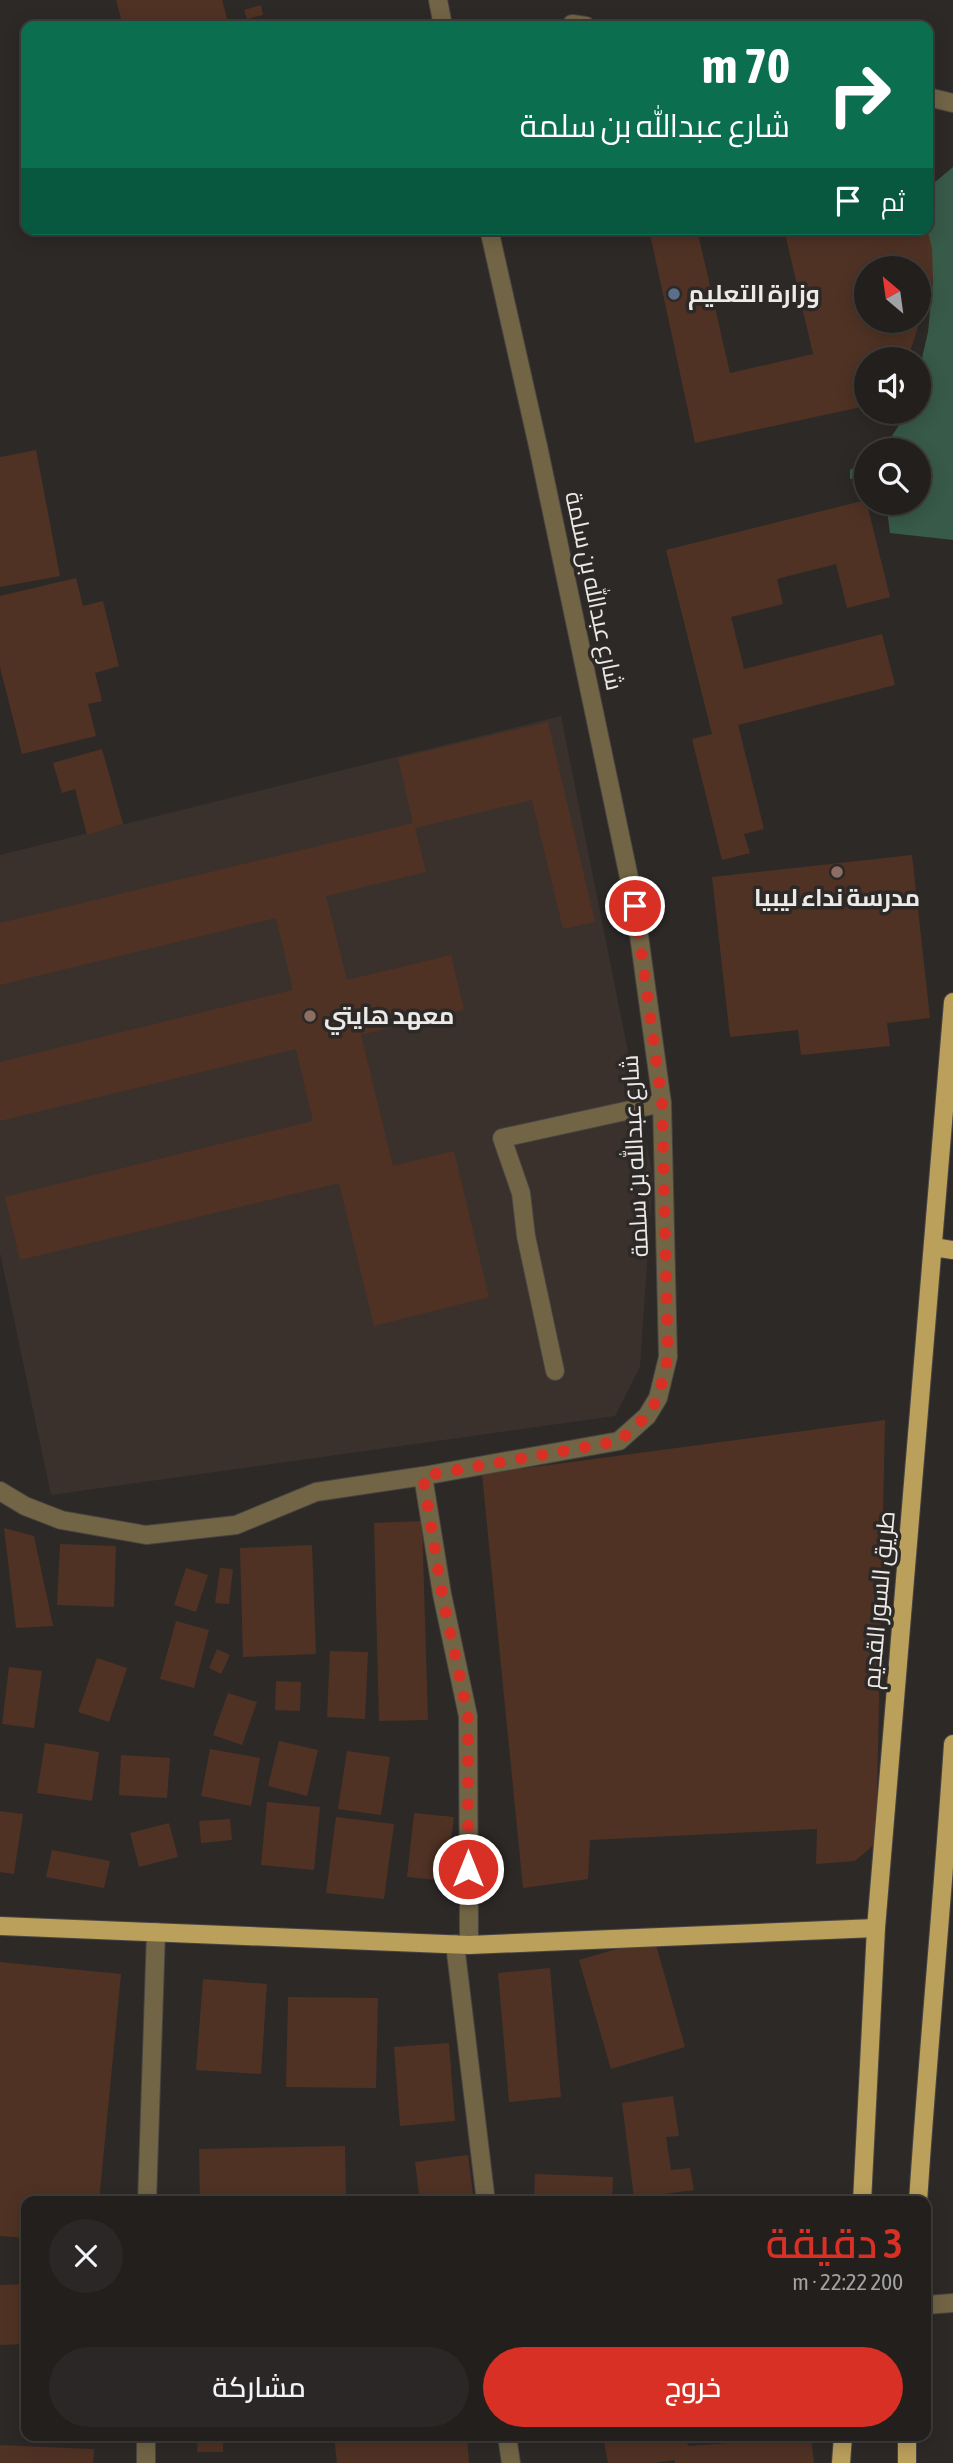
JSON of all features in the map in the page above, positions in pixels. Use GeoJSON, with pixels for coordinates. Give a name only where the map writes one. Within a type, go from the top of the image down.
{"type":"FeatureCollection","features":[{"type":"Feature","properties":{"kind":"main road","name":"طريق السور القديم"},"geometry":{"type":"LineString","coordinates":[[862,2196],[876,1928],[953,1002]]}},
{"type":"Feature","properties":{"kind":"main road"},"geometry":{"type":"LineString","coordinates":[[933,1247],[953,1250]]}},
{"type":"Feature","properties":{"kind":"main road"},"geometry":{"type":"LineString","coordinates":[[918,2196],[924,2110],[947,1931],[953,1744]]}},
{"type":"Feature","properties":{"kind":"main road"},"geometry":{"type":"LineString","coordinates":[[0,1926],[462,1945],[876,1928]]}},
{"type":"Feature","properties":{"kind":"main road"},"geometry":{"type":"LineString","coordinates":[[841,2463],[843,2441]]}},
{"type":"Feature","properties":{"kind":"main road"},"geometry":{"type":"LineString","coordinates":[[906,2463],[907,2441]]}},
{"type":"Feature","properties":{"kind":"street"},"geometry":{"type":"LineString","coordinates":[[438,0],[442,21]]}},
{"type":"Feature","properties":{"kind":"street"},"geometry":{"type":"LineString","coordinates":[[933,98],[953,103]]}},
{"type":"Feature","properties":{"kind":"street","name":"شارع عبدالله بن سلمة"},"geometry":{"type":"LineString","coordinates":[[0,1490],[25,1506],[61,1520],[146,1535],[236,1525],[316,1492],[619,1441],[647,1416],[658,1398],[668,1357],[662,1103],[635,906],[538,446],[490,235]]}},
{"type":"Feature","properties":{"kind":"street"},"geometry":{"type":"LineString","coordinates":[[555,1370],[526,1236],[521,1193],[502,1138],[662,1103]]}},
{"type":"Feature","properties":{"kind":"street"},"geometry":{"type":"LineString","coordinates":[[423,1476],[442,1594],[468,1716],[462,1945],[485,2196]]}},
{"type":"Feature","properties":{"kind":"street"},"geometry":{"type":"LineString","coordinates":[[148,2196],[156,1933]]}},
{"type":"Feature","properties":{"kind":"street"},"geometry":{"type":"LineString","coordinates":[[931,2305],[953,2303]]}},
{"type":"Feature","properties":{"kind":"street"},"geometry":{"type":"LineString","coordinates":[[146,2441],[146,2463]]}},
{"type":"Feature","properties":{"kind":"street"},"geometry":{"type":"LineString","coordinates":[[508,2441],[511,2463]]}},
{"type":"Feature","properties":{"kind":"shaded area","name":"معهد هايتي"},"geometry":{"type":"Polygon","coordinates":[[[561,716],[653,1177],[640,1367],[615,1416],[51,1495],[0,1253],[0,855],[561,716]]]}},
{"type":"Feature","properties":{"kind":"green space"},"geometry":{"type":"Polygon","coordinates":[[[953,167],[953,540],[890,533],[888,515],[931,515],[931,438],[891,438],[900,424],[931,424],[931,347],[925,347],[928,333],[931,333],[933,280],[928,235],[933,235],[933,184],[953,167]]]}},
{"type":"Feature","properties":{"kind":"green space"},"geometry":{"type":"Polygon","coordinates":[[[854,468],[854,478],[850,479],[850,470],[854,468]]]}},
{"type":"Feature","properties":{"kind":"building"},"geometry":{"type":"Polygon","coordinates":[[[116,0],[222,0],[228,21],[122,21],[116,0]]]}},
{"type":"Feature","properties":{"kind":"building"},"geometry":{"type":"Polygon","coordinates":[[[261,5],[263,15],[247,19],[244,10],[261,5]]]}},
{"type":"Feature","properties":{"kind":"building"},"geometry":{"type":"Polygon","coordinates":[[[650,235],[698,235],[730,373],[813,354],[785,235],[929,235],[932,248],[931,286],[931,256],[854,256],[854,333],[916,333],[912,347],[854,347],[854,409],[695,443],[650,235]]]}},
{"type":"Feature","properties":{"kind":"building"},"geometry":{"type":"Polygon","coordinates":[[[36,450],[60,576],[0,587],[0,457],[36,450]]]}},
{"type":"Feature","properties":{"kind":"building"},"geometry":{"type":"Polygon","coordinates":[[[854,503],[854,515],[870,515],[890,597],[847,608],[836,564],[777,579],[783,604],[731,617],[744,669],[882,634],[895,685],[738,725],[764,829],[744,834],[750,853],[722,860],[692,739],[712,734],[666,550],[854,503]]]}},
{"type":"Feature","properties":{"kind":"building"},"geometry":{"type":"Polygon","coordinates":[[[76,578],[83,606],[103,601],[119,666],[95,673],[102,701],[88,704],[96,736],[22,754],[0,667],[0,596],[76,578]]]}},
{"type":"Feature","properties":{"kind":"building"},"geometry":{"type":"Polygon","coordinates":[[[548,722],[595,922],[563,929],[532,800],[415,828],[426,872],[326,896],[347,980],[451,955],[464,1010],[361,1035],[393,1166],[454,1151],[489,1297],[374,1326],[339,1183],[20,1260],[5,1197],[313,1121],[296,1049],[0,1121],[0,1062],[293,990],[276,918],[0,985],[0,923],[413,823],[398,758],[548,722]]]}},
{"type":"Feature","properties":{"kind":"building"},"geometry":{"type":"Polygon","coordinates":[[[102,749],[123,824],[87,835],[75,789],[62,793],[53,763],[102,749]]]}},
{"type":"Feature","properties":{"kind":"building"},"geometry":{"type":"Polygon","coordinates":[[[912,855],[930,1018],[887,1023],[890,1046],[801,1055],[798,1030],[730,1037],[712,877],[912,855]]]}},
{"type":"Feature","properties":{"kind":"building"},"geometry":{"type":"Polygon","coordinates":[[[885,1420],[876,1843],[855,1861],[816,1864],[817,1829],[590,1840],[588,1879],[523,1888],[482,1474],[885,1420]]]}},
{"type":"Feature","properties":{"kind":"building"},"geometry":{"type":"Polygon","coordinates":[[[422,1521],[428,1720],[379,1721],[374,1523],[422,1521]]]}},
{"type":"Feature","properties":{"kind":"building"},"geometry":{"type":"Polygon","coordinates":[[[4,1528],[34,1536],[53,1626],[16,1628],[4,1528]]]}},
{"type":"Feature","properties":{"kind":"building"},"geometry":{"type":"Polygon","coordinates":[[[60,1544],[116,1546],[114,1607],[57,1605],[60,1544]]]}},
{"type":"Feature","properties":{"kind":"building"},"geometry":{"type":"Polygon","coordinates":[[[312,1545],[316,1654],[243,1657],[240,1548],[312,1545]]]}},
{"type":"Feature","properties":{"kind":"building"},"geometry":{"type":"Polygon","coordinates":[[[186,1568],[208,1575],[196,1612],[174,1605],[186,1568]]]}},
{"type":"Feature","properties":{"kind":"building"},"geometry":{"type":"Polygon","coordinates":[[[220,1568],[233,1569],[229,1604],[215,1603],[220,1568]]]}},
{"type":"Feature","properties":{"kind":"building"},"geometry":{"type":"Polygon","coordinates":[[[176,1621],[209,1630],[194,1688],[160,1679],[176,1621]]]}},
{"type":"Feature","properties":{"kind":"building"},"geometry":{"type":"Polygon","coordinates":[[[217,1649],[230,1655],[221,1674],[209,1668],[217,1649]]]}},
{"type":"Feature","properties":{"kind":"building"},"geometry":{"type":"Polygon","coordinates":[[[330,1651],[368,1652],[365,1719],[327,1717],[330,1651]]]}},
{"type":"Feature","properties":{"kind":"building"},"geometry":{"type":"Polygon","coordinates":[[[97,1658],[127,1668],[109,1722],[78,1712],[97,1658]]]}},
{"type":"Feature","properties":{"kind":"building"},"geometry":{"type":"Polygon","coordinates":[[[9,1667],[42,1671],[34,1728],[2,1724],[9,1667]]]}},
{"type":"Feature","properties":{"kind":"building"},"geometry":{"type":"Polygon","coordinates":[[[276,1681],[301,1682],[300,1711],[275,1710],[276,1681]]]}},
{"type":"Feature","properties":{"kind":"building"},"geometry":{"type":"Polygon","coordinates":[[[228,1693],[257,1702],[242,1745],[213,1735],[228,1693]]]}},
{"type":"Feature","properties":{"kind":"building"},"geometry":{"type":"Polygon","coordinates":[[[279,1741],[318,1750],[307,1796],[268,1786],[279,1741]]]}},
{"type":"Feature","properties":{"kind":"building"},"geometry":{"type":"Polygon","coordinates":[[[45,1743],[99,1752],[92,1801],[37,1793],[45,1743]]]}},
{"type":"Feature","properties":{"kind":"building"},"geometry":{"type":"Polygon","coordinates":[[[210,1749],[260,1758],[251,1806],[201,1796],[210,1749]]]}},
{"type":"Feature","properties":{"kind":"building"},"geometry":{"type":"Polygon","coordinates":[[[347,1751],[390,1757],[381,1815],[338,1809],[347,1751]]]}},
{"type":"Feature","properties":{"kind":"building"},"geometry":{"type":"Polygon","coordinates":[[[121,1755],[170,1758],[167,1798],[119,1795],[121,1755]]]}},
{"type":"Feature","properties":{"kind":"building"},"geometry":{"type":"Polygon","coordinates":[[[267,1802],[320,1807],[314,1870],[261,1865],[267,1802]]]}},
{"type":"Feature","properties":{"kind":"building"},"geometry":{"type":"Polygon","coordinates":[[[0,1811],[23,1814],[14,1874],[0,1872],[0,1811]]]}},
{"type":"Feature","properties":{"kind":"building"},"geometry":{"type":"Polygon","coordinates":[[[414,1813],[454,1817],[446,1881],[407,1877],[414,1813]]]}},
{"type":"Feature","properties":{"kind":"building"},"geometry":{"type":"Polygon","coordinates":[[[336,1817],[394,1824],[384,1899],[326,1893],[336,1817]]]}},
{"type":"Feature","properties":{"kind":"building"},"geometry":{"type":"Polygon","coordinates":[[[230,1819],[232,1840],[201,1843],[199,1821],[230,1819]]]}},
{"type":"Feature","properties":{"kind":"building"},"geometry":{"type":"Polygon","coordinates":[[[169,1823],[178,1857],[139,1867],[130,1833],[169,1823]]]}},
{"type":"Feature","properties":{"kind":"building"},"geometry":{"type":"Polygon","coordinates":[[[52,1850],[110,1861],[104,1888],[46,1877],[52,1850]]]}},
{"type":"Feature","properties":{"kind":"building"},"geometry":{"type":"Polygon","coordinates":[[[654,1938],[685,2047],[611,2069],[579,1960],[654,1938]]]}},
{"type":"Feature","properties":{"kind":"building"},"geometry":{"type":"Polygon","coordinates":[[[0,1962],[121,1974],[100,2196],[21,2196],[21,2238],[0,2236],[0,1962]]]}},
{"type":"Feature","properties":{"kind":"building"},"geometry":{"type":"Polygon","coordinates":[[[550,1968],[561,2097],[509,2102],[498,1973],[550,1968]]]}},
{"type":"Feature","properties":{"kind":"building"},"geometry":{"type":"Polygon","coordinates":[[[203,1979],[267,1984],[261,2074],[196,2070],[203,1979]]]}},
{"type":"Feature","properties":{"kind":"building"},"geometry":{"type":"Polygon","coordinates":[[[288,1997],[378,1998],[376,2088],[286,2087],[288,1997]]]}},
{"type":"Feature","properties":{"kind":"building"},"geometry":{"type":"Polygon","coordinates":[[[449,2043],[455,2121],[400,2126],[394,2047],[449,2043]]]}},
{"type":"Feature","properties":{"kind":"building"},"geometry":{"type":"Polygon","coordinates":[[[673,2096],[679,2136],[666,2137],[671,2170],[690,2168],[694,2190],[634,2196],[622,2103],[673,2096]]]}},
{"type":"Feature","properties":{"kind":"building"},"geometry":{"type":"Polygon","coordinates":[[[345,2146],[346,2196],[200,2196],[199,2149],[345,2146]]]}},
{"type":"Feature","properties":{"kind":"building"},"geometry":{"type":"Polygon","coordinates":[[[468,2155],[473,2196],[419,2196],[415,2162],[468,2155]]]}},
{"type":"Feature","properties":{"kind":"building"},"geometry":{"type":"Polygon","coordinates":[[[535,2174],[613,2177],[612,2196],[534,2196],[535,2174]]]}},
{"type":"Feature","properties":{"kind":"building"},"geometry":{"type":"Polygon","coordinates":[[[21,2284],[21,2344],[0,2345],[0,2285],[21,2284]]]}},
{"type":"Feature","properties":{"kind":"building"},"geometry":{"type":"Polygon","coordinates":[[[198,2441],[223,2441],[223,2452],[197,2452],[198,2441]]]}},
{"type":"Feature","properties":{"kind":"building"},"geometry":{"type":"Polygon","coordinates":[[[335,2441],[467,2441],[469,2463],[337,2463],[335,2441]]]}},
{"type":"Feature","properties":{"kind":"building"},"geometry":{"type":"Polygon","coordinates":[[[604,2441],[687,2441],[688,2446],[756,2441],[811,2441],[814,2463],[675,2463],[675,2460],[608,2463],[604,2441]]]}},
{"type":"Feature","properties":{"kind":"building"},"geometry":{"type":"Polygon","coordinates":[[[0,2445],[94,2449],[93,2463],[0,2463],[0,2445]]]}},
{"type":"Feature","properties":{"kind":"place","name":"وزارة التعليم"},"geometry":{"type":"Point","coordinates":[674,294]}},
{"type":"Feature","properties":{"kind":"place","name":"مدرسة نداء ليبيا"},"geometry":{"type":"Point","coordinates":[837,872]}},
{"type":"Feature","properties":{"kind":"place","name":"معهد هايتي"},"geometry":{"type":"Point","coordinates":[310,1016]}},
{"type":"Feature","properties":{"kind":"route"},"geometry":{"type":"LineString","coordinates":[[468,1869],[468,1716],[442,1594],[423,1476],[619,1441],[647,1416],[658,1398],[668,1357],[662,1103],[635,906]]}}]}
